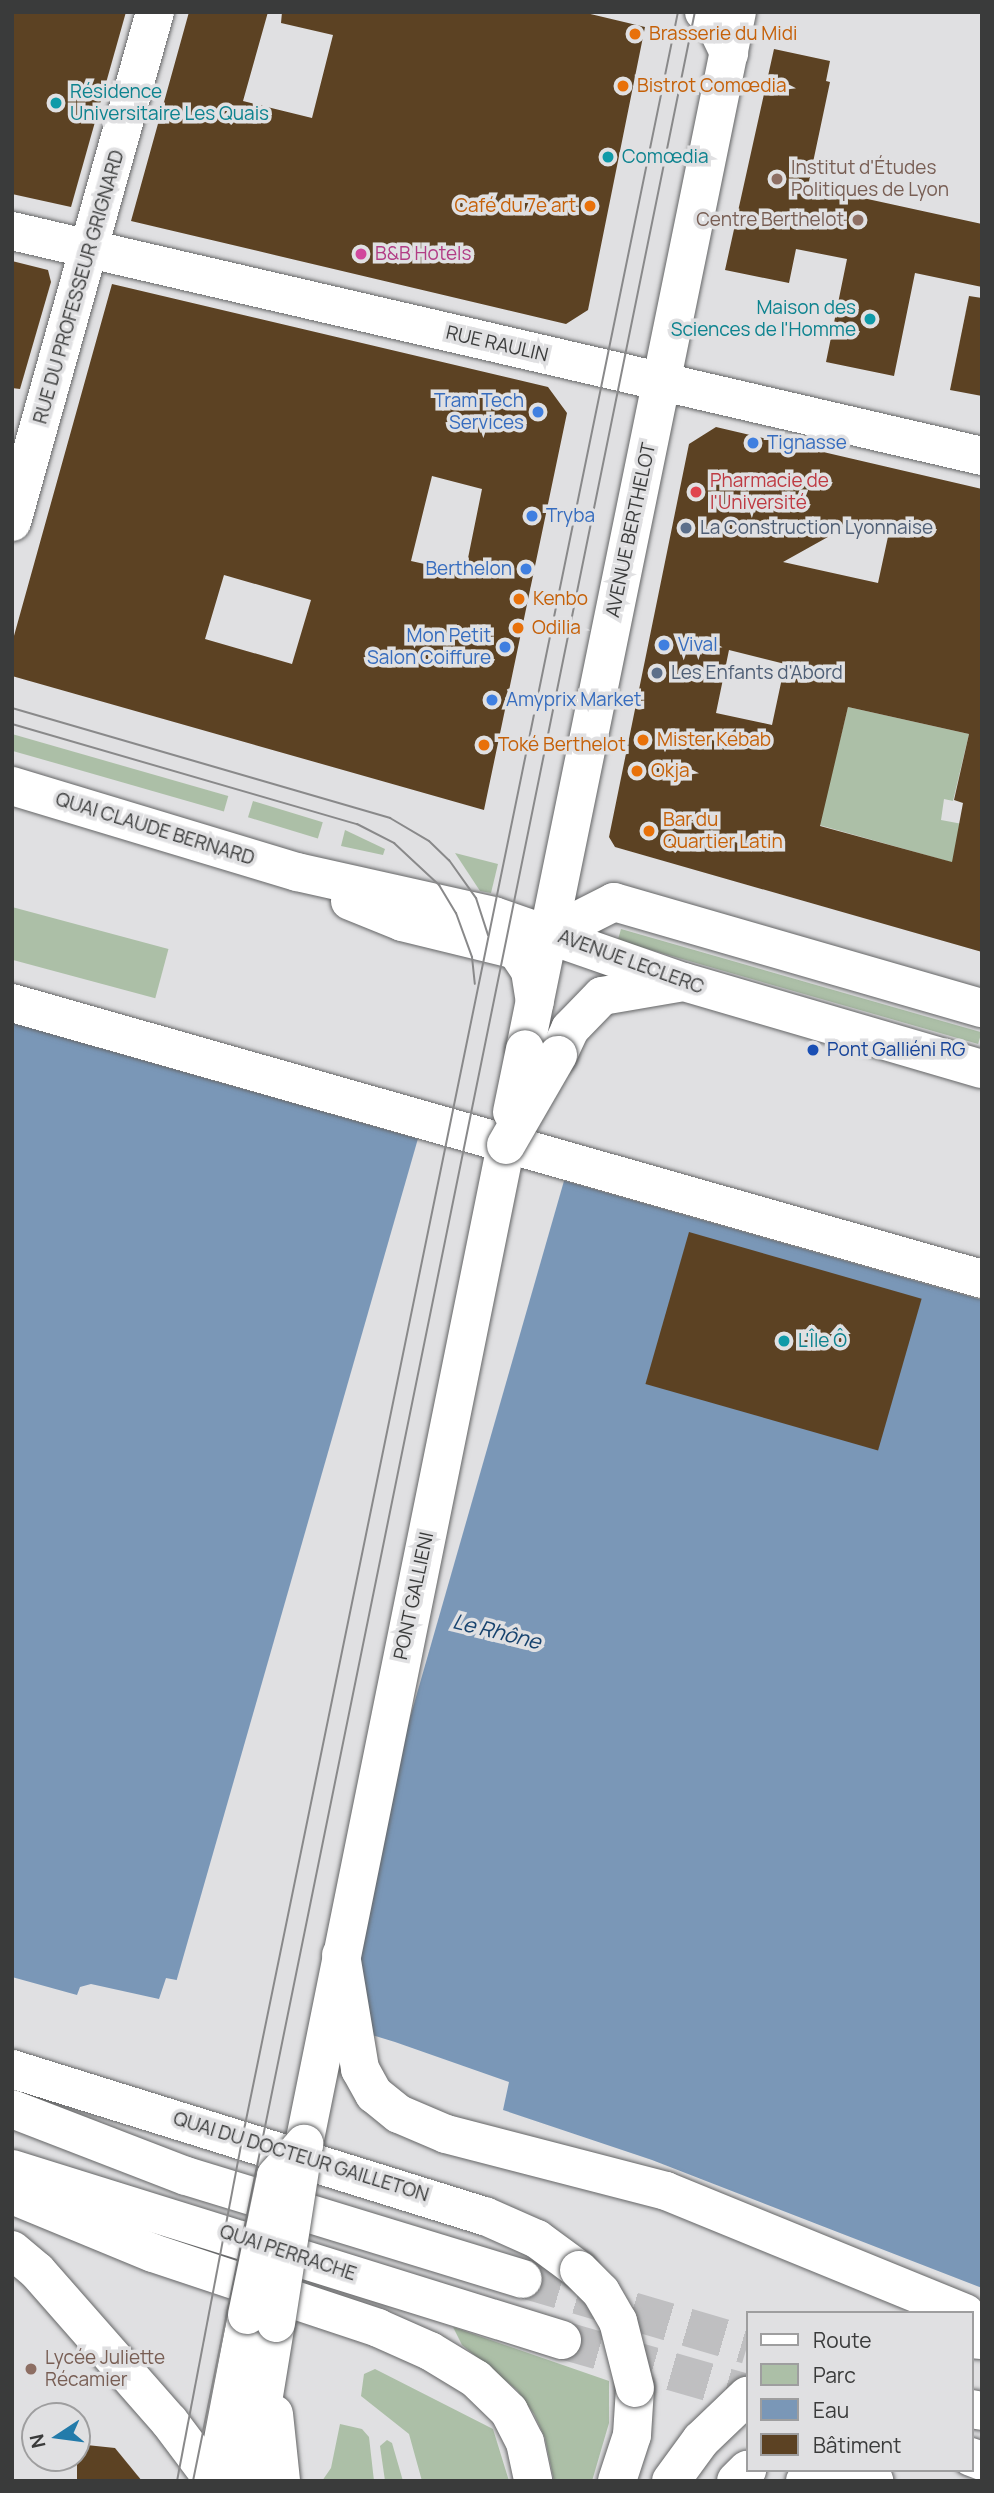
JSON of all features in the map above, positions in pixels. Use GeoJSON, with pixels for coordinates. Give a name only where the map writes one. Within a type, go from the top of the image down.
{"type":"FeatureCollection","features":[{"type":"Feature","properties":{"kind":"main road","name":"RUE DU PROFESSEUR GRIGNARD"},"geometry":{"type":"LineString","coordinates":[[12,522],[155,12]]}},
{"type":"Feature","properties":{"kind":"main road"},"geometry":{"type":"LineString","coordinates":[[704,12],[713,20],[729,53]]}},
{"type":"Feature","properties":{"kind":"main road","name":"AVENUE BERTHELOT"},"geometry":{"type":"LineString","coordinates":[[541,1052],[535,1004],[737,12]]}},
{"type":"Feature","properties":{"kind":"main road","name":"RUE RAULIN"},"geometry":{"type":"LineString","coordinates":[[12,232],[982,456]]}},
{"type":"Feature","properties":{"kind":"main road","name":"QUAI CLAUDE BERNARD"},"geometry":{"type":"LineString","coordinates":[[12,786],[297,872],[494,916],[549,935]]}},
{"type":"Feature","properties":{"kind":"main road","name":"QUAI CLAUDE BERNARD"},"geometry":{"type":"LineString","coordinates":[[297,872],[381,915],[516,950],[530,971],[535,1004]]}},
{"type":"Feature","properties":{"kind":"main road","name":"AVENUE LECLERC"},"geometry":{"type":"LineString","coordinates":[[549,935],[614,902],[982,1008]]}},
{"type":"Feature","properties":{"kind":"main road","name":"AVENUE LECLERC"},"geometry":{"type":"LineString","coordinates":[[549,935],[684,982],[982,1069]]}},
{"type":"Feature","properties":{"kind":"main road","name":"PONT GALLIENI"},"geometry":{"type":"LineString","coordinates":[[262,2319],[304,2144],[506,1145],[541,1052],[570,1030],[602,996],[620,989],[684,982]]}},
{"type":"Feature","properties":{"kind":"main road"},"geometry":{"type":"LineString","coordinates":[[12,1003],[101,1031],[982,1279]]}},
{"type":"Feature","properties":{"kind":"main road"},"geometry":{"type":"LineString","coordinates":[[341,1955],[354,2046],[366,2083],[384,2105],[422,2126],[666,2190],[960,2311]]}},
{"type":"Feature","properties":{"kind":"main road","name":"QUAI DU DOCTEUR GAILLETON"},"geometry":{"type":"LineString","coordinates":[[12,2069],[485,2216],[537,2239],[579,2270],[601,2292],[618,2321],[635,2388],[632,2435],[617,2481]]}},
{"type":"Feature","properties":{"kind":"main road"},"geometry":{"type":"LineString","coordinates":[[12,2109],[187,2176],[523,2279]]}},
{"type":"Feature","properties":{"kind":"main road","name":"QUAI PERRACHE"},"geometry":{"type":"LineString","coordinates":[[12,2169],[562,2340]]}},
{"type":"Feature","properties":{"kind":"main road"},"geometry":{"type":"LineString","coordinates":[[12,2195],[153,2253],[378,2328],[430,2351],[476,2379],[509,2411],[525,2442],[533,2481]]}},
{"type":"Feature","properties":{"kind":"main road"},"geometry":{"type":"LineString","coordinates":[[12,2250],[37,2271],[169,2421],[214,2481]]}},
{"type":"Feature","properties":{"kind":"main road"},"geometry":{"type":"LineString","coordinates":[[262,2319],[281,2481]]}},
{"type":"Feature","properties":{"kind":"main road"},"geometry":{"type":"LineString","coordinates":[[214,2481],[262,2319]]}},
{"type":"Feature","properties":{"kind":"main road"},"geometry":{"type":"LineString","coordinates":[[250,2481],[269,2370]]}},
{"type":"Feature","properties":{"kind":"main road"},"geometry":{"type":"LineString","coordinates":[[671,2481],[737,2404]]}},
{"type":"Feature","properties":{"kind":"main road"},"geometry":{"type":"LineString","coordinates":[[805,2481],[834,2474],[874,2481]]}},
{"type":"Feature","properties":{"kind":"green space"},"geometry":{"type":"Polygon","coordinates":[[[848,707],[969,734],[953,801],[944,799],[941,820],[973,826],[965,866],[819,825],[848,707]]]}},
{"type":"Feature","properties":{"kind":"green space"},"geometry":{"type":"Polygon","coordinates":[[[12,734],[228,796],[224,811],[12,751],[12,734]]]}},
{"type":"Feature","properties":{"kind":"green space"},"geometry":{"type":"Polygon","coordinates":[[[253,801],[323,822],[318,839],[248,817],[253,801]]]}},
{"type":"Feature","properties":{"kind":"green space"},"geometry":{"type":"Polygon","coordinates":[[[345,830],[385,849],[383,855],[341,846],[345,830]]]}},
{"type":"Feature","properties":{"kind":"green space"},"geometry":{"type":"Polygon","coordinates":[[[455,853],[498,864],[491,893],[480,891],[455,853]]]}},
{"type":"Feature","properties":{"kind":"green space"},"geometry":{"type":"Polygon","coordinates":[[[12,907],[168,949],[155,998],[12,960],[12,907]]]}},
{"type":"Feature","properties":{"kind":"green space"},"geometry":{"type":"Polygon","coordinates":[[[621,929],[981,1032],[978,1044],[618,941],[621,929]]]}},
{"type":"Feature","properties":{"kind":"green space"},"geometry":{"type":"Polygon","coordinates":[[[453,2327],[609,2381],[609,2423],[592,2481],[554,2481],[545,2438],[534,2414],[517,2390],[462,2345],[453,2327]]]}},
{"type":"Feature","properties":{"kind":"green space"},"geometry":{"type":"Polygon","coordinates":[[[375,2369],[493,2429],[509,2481],[422,2481],[409,2434],[361,2396],[364,2374],[375,2369]]]}},
{"type":"Feature","properties":{"kind":"green space"},"geometry":{"type":"Polygon","coordinates":[[[340,2424],[362,2429],[369,2437],[374,2481],[322,2481],[331,2468],[340,2424]]]}},
{"type":"Feature","properties":{"kind":"green space"},"geometry":{"type":"Polygon","coordinates":[[[387,2440],[392,2443],[403,2481],[385,2481],[380,2446],[387,2440]]]}},
{"type":"Feature","properties":{"kind":"water","name":"Le Rhône"},"geometry":{"type":"Polygon","coordinates":[[[12,1023],[982,1300],[982,2288],[652,2160],[503,2110],[509,2082],[395,2042],[218,1988],[166,1978],[159,1999],[91,1984],[80,1987],[77,1995],[12,1977],[12,1023]]]}},
{"type":"Feature","properties":{"kind":"pier"},"geometry":{"type":"Polygon","coordinates":[[[419,1135],[565,1177],[322,2025],[176,1983],[419,1135]]]}},
{"type":"Feature","properties":{"kind":"building","name":"Résidence Universitaire Les Quais"},"geometry":{"type":"Polygon","coordinates":[[[12,12],[126,12],[71,207],[12,194],[12,12]]]}},
{"type":"Feature","properties":{"kind":"building"},"geometry":{"type":"Polygon","coordinates":[[[189,12],[268,12],[243,101],[312,118],[333,35],[281,23],[282,12],[582,12],[645,27],[588,310],[566,324],[131,221],[189,12]]]}},
{"type":"Feature","properties":{"kind":"building"},"geometry":{"type":"Polygon","coordinates":[[[774,49],[830,61],[826,81],[830,82],[808,186],[982,224],[982,287],[915,273],[894,376],[826,362],[847,259],[796,249],[789,283],[725,270],[774,49]]]}},
{"type":"Feature","properties":{"kind":"building"},"geometry":{"type":"Polygon","coordinates":[[[12,261],[48,270],[51,282],[20,389],[12,388],[12,261]]]}},
{"type":"Feature","properties":{"kind":"building"},"geometry":{"type":"Polygon","coordinates":[[[112,284],[548,387],[567,413],[484,810],[12,676],[12,643],[112,284]],[[432,476],[411,561],[465,573],[482,489],[432,476]],[[224,575],[205,639],[292,664],[311,600],[224,575]]]}},
{"type":"Feature","properties":{"kind":"building"},"geometry":{"type":"Polygon","coordinates":[[[969,296],[982,298],[982,396],[950,390],[969,296]]]}},
{"type":"Feature","properties":{"kind":"building"},"geometry":{"type":"Polygon","coordinates":[[[716,427],[982,489],[982,952],[615,847],[609,837],[689,444],[716,427]],[[853,523],[783,562],[878,583],[889,532],[853,523]],[[729,650],[716,713],[772,725],[785,664],[729,650]],[[848,707],[820,826],[952,862],[963,803],[954,800],[969,734],[848,707]]]}},
{"type":"Feature","properties":{"kind":"building","name":"L'Île Ô"},"geometry":{"type":"Polygon","coordinates":[[[689,1232],[922,1299],[878,1451],[645,1384],[689,1232]]]}},
{"type":"Feature","properties":{"kind":"building"},"geometry":{"type":"Polygon","coordinates":[[[91,2445],[115,2448],[142,2481],[77,2481],[77,2472],[91,2472],[91,2445]]]}},
{"type":"Feature","properties":{"kind":"tunnel"},"geometry":{"type":"LineString","coordinates":[[523,2279],[746,2345]]}},
{"type":"Feature","properties":{"kind":"tunnel"},"geometry":{"type":"LineString","coordinates":[[562,2340],[746,2393]]}},
{"type":"Feature","properties":{"kind":"tram line"},"geometry":{"type":"LineString","coordinates":[[177,2481],[245,2125],[678,12]]}},
{"type":"Feature","properties":{"kind":"tram line"},"geometry":{"type":"LineString","coordinates":[[193,2481],[695,12]]}},
{"type":"Feature","properties":{"kind":"tram line"},"geometry":{"type":"LineString","coordinates":[[12,708],[390,818],[429,841],[449,860],[476,898],[488,935]]}},
{"type":"Feature","properties":{"kind":"tram line"},"geometry":{"type":"LineString","coordinates":[[12,724],[357,824],[394,843],[439,885],[456,913],[472,957],[475,984]]}},
{"type":"Feature","properties":{"kind":"place","name":"Brasserie du Midi"},"geometry":{"type":"Point","coordinates":[635,34]}},
{"type":"Feature","properties":{"kind":"place","name":"Bistrot Comœdia"},"geometry":{"type":"Point","coordinates":[623,86]}},
{"type":"Feature","properties":{"kind":"place","name":"Résidence Universitaire Les Quais"},"geometry":{"type":"Point","coordinates":[56,103]}},
{"type":"Feature","properties":{"kind":"place","name":"Comœdia"},"geometry":{"type":"Point","coordinates":[608,157]}},
{"type":"Feature","properties":{"kind":"place","name":"Institut d'Études Politiques de Lyon"},"geometry":{"type":"Point","coordinates":[777,179]}},
{"type":"Feature","properties":{"kind":"place","name":"Café du 7e art"},"geometry":{"type":"Point","coordinates":[590,206]}},
{"type":"Feature","properties":{"kind":"place","name":"Centre Berthelot"},"geometry":{"type":"Point","coordinates":[858,220]}},
{"type":"Feature","properties":{"kind":"place","name":"B&B Hotels"},"geometry":{"type":"Point","coordinates":[361,254]}},
{"type":"Feature","properties":{"kind":"place","name":"Maison des Sciences de l'Homme"},"geometry":{"type":"Point","coordinates":[870,319]}},
{"type":"Feature","properties":{"kind":"place","name":"Tram Tech Services"},"geometry":{"type":"Point","coordinates":[538,412]}},
{"type":"Feature","properties":{"kind":"place","name":"Tignasse"},"geometry":{"type":"Point","coordinates":[753,443]}},
{"type":"Feature","properties":{"kind":"place","name":"Pharmacie de l'Université"},"geometry":{"type":"Point","coordinates":[696,492]}},
{"type":"Feature","properties":{"kind":"place","name":"Tryba"},"geometry":{"type":"Point","coordinates":[532,516]}},
{"type":"Feature","properties":{"kind":"place","name":"La Construction Lyonnaise"},"geometry":{"type":"Point","coordinates":[686,528]}},
{"type":"Feature","properties":{"kind":"place","name":"Berthelon"},"geometry":{"type":"Point","coordinates":[526,569]}},
{"type":"Feature","properties":{"kind":"place","name":"Kenbo"},"geometry":{"type":"Point","coordinates":[519,599]}},
{"type":"Feature","properties":{"kind":"place","name":"Odilia"},"geometry":{"type":"Point","coordinates":[518,628]}},
{"type":"Feature","properties":{"kind":"place","name":"Vival"},"geometry":{"type":"Point","coordinates":[664,645]}},
{"type":"Feature","properties":{"kind":"place","name":"Mon Petit Salon Coiffure"},"geometry":{"type":"Point","coordinates":[505,647]}},
{"type":"Feature","properties":{"kind":"place","name":"Les Enfants d'Abord"},"geometry":{"type":"Point","coordinates":[657,673]}},
{"type":"Feature","properties":{"kind":"place","name":"Amyprix Market"},"geometry":{"type":"Point","coordinates":[492,700]}},
{"type":"Feature","properties":{"kind":"place","name":"Mister Kebab"},"geometry":{"type":"Point","coordinates":[643,740]}},
{"type":"Feature","properties":{"kind":"place","name":"Toké Berthelot"},"geometry":{"type":"Point","coordinates":[484,745]}},
{"type":"Feature","properties":{"kind":"place","name":"Okja"},"geometry":{"type":"Point","coordinates":[637,771]}},
{"type":"Feature","properties":{"kind":"place","name":"Bar du Quartier Latin"},"geometry":{"type":"Point","coordinates":[649,831]}},
{"type":"Feature","properties":{"kind":"place","name":"Pont Galliéni RG"},"geometry":{"type":"Point","coordinates":[813,1050]}},
{"type":"Feature","properties":{"kind":"place","name":"L'Île Ô"},"geometry":{"type":"Point","coordinates":[784,1341]}},
{"type":"Feature","properties":{"kind":"place","name":"Lycée Juliette Récamier"},"geometry":{"type":"Point","coordinates":[31,2369]}}]}
